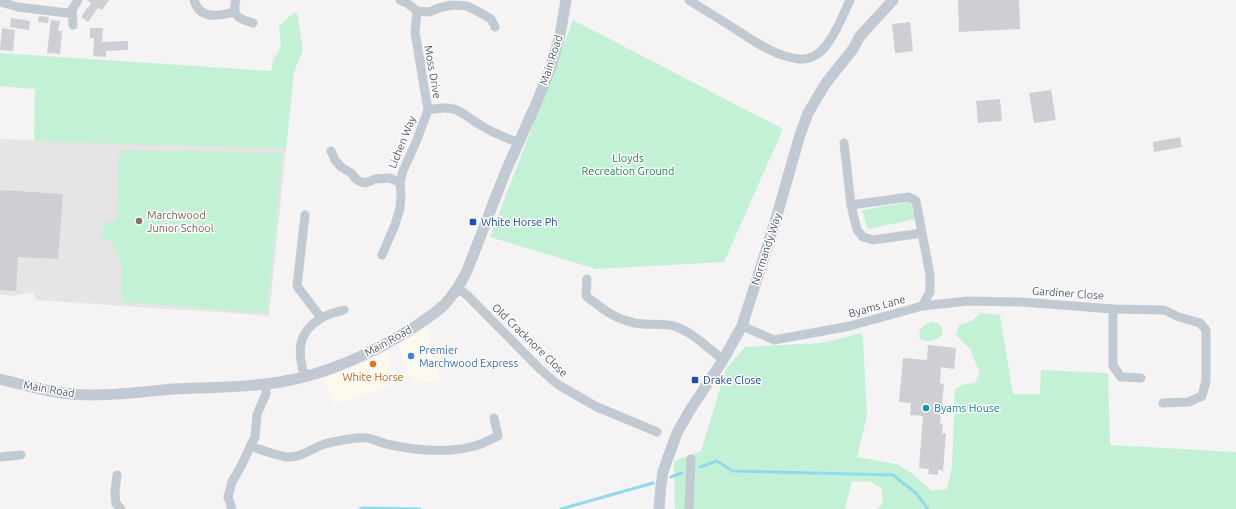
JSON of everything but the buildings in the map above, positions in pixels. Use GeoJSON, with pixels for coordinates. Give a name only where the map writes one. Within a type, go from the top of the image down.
{"type":"FeatureCollection","features":[{"type":"Feature","properties":{"kind":"street"},"geometry":{"type":"LineString","coordinates":[[1,2],[18,7],[67,13],[72,10],[78,0]]}},
{"type":"Feature","properties":{"kind":"street"},"geometry":{"type":"LineString","coordinates":[[194,0],[201,13],[221,14],[234,12]]}},
{"type":"Feature","properties":{"kind":"street"},"geometry":{"type":"LineString","coordinates":[[236,0],[234,12],[239,18],[253,22]]}},
{"type":"Feature","properties":{"kind":"street"},"geometry":{"type":"LineString","coordinates":[[400,0],[407,3],[417,11],[429,12],[452,5],[467,6],[490,19],[495,27]]}},
{"type":"Feature","properties":{"kind":"street","name":"Main Road"},"geometry":{"type":"LineString","coordinates":[[0,379],[62,393],[81,394],[110,394],[280,382],[305,376],[352,360],[390,342],[434,313],[445,303],[457,288],[472,261],[492,206],[551,66],[560,35],[566,0]]}},
{"type":"Feature","properties":{"kind":"street"},"geometry":{"type":"LineString","coordinates":[[688,0],[774,51],[792,58],[801,59],[812,57],[823,49],[828,43],[850,0]]}},
{"type":"Feature","properties":{"kind":"street","name":"Normandy Way"},"geometry":{"type":"LineString","coordinates":[[658,509],[663,472],[677,433],[690,410],[723,360],[742,326],[808,113],[826,82],[853,50],[860,36],[893,0]]}},
{"type":"Feature","properties":{"kind":"street"},"geometry":{"type":"LineString","coordinates":[[72,10],[72,25]]}},
{"type":"Feature","properties":{"kind":"street","name":"Moss Drive"},"geometry":{"type":"LineString","coordinates":[[417,11],[415,32],[428,110],[440,107],[457,110],[482,126],[519,143]]}},
{"type":"Feature","properties":{"kind":"street","name":"Lichen Way"},"geometry":{"type":"LineString","coordinates":[[382,255],[395,225],[400,208],[400,183],[402,171],[416,142],[428,110]]}},
{"type":"Feature","properties":{"kind":"street"},"geometry":{"type":"LineString","coordinates":[[844,143],[851,205],[857,230],[863,237],[873,240],[922,233]]}},
{"type":"Feature","properties":{"kind":"street"},"geometry":{"type":"LineString","coordinates":[[331,151],[335,160],[341,167],[361,182],[366,183],[375,179],[390,178],[400,183]]}},
{"type":"Feature","properties":{"kind":"street"},"geometry":{"type":"LineString","coordinates":[[851,205],[909,197],[916,201],[930,275],[930,292],[922,306]]}},
{"type":"Feature","properties":{"kind":"street"},"geometry":{"type":"LineString","coordinates":[[305,215],[297,286],[321,318]]}},
{"type":"Feature","properties":{"kind":"street"},"geometry":{"type":"LineString","coordinates":[[587,279],[586,296],[608,314],[623,320],[643,324],[660,324],[680,328],[696,338],[723,360]]}},
{"type":"Feature","properties":{"kind":"street","name":"Old Cracknore Close"},"geometry":{"type":"LineString","coordinates":[[457,288],[467,295],[540,369],[557,384],[595,406],[657,432]]}},
{"type":"Feature","properties":{"kind":"street","name":"Byams Lane"},"geometry":{"type":"LineString","coordinates":[[742,326],[774,340],[850,326],[922,306],[968,301],[1022,302]]}},
{"type":"Feature","properties":{"kind":"street","name":"Gardiner Close"},"geometry":{"type":"LineString","coordinates":[[1022,302],[1113,309],[1164,310],[1179,317],[1200,323],[1206,330],[1206,381],[1202,396],[1188,402],[1163,403]]}},
{"type":"Feature","properties":{"kind":"street","name":"Gardiner Close"},"geometry":{"type":"LineString","coordinates":[[1113,309],[1113,366],[1121,377],[1140,378]]}},
{"type":"Feature","properties":{"kind":"street"},"geometry":{"type":"LineString","coordinates":[[305,376],[300,361],[302,338],[308,328],[321,318],[344,310]]}},
{"type":"Feature","properties":{"kind":"street"},"geometry":{"type":"LineString","coordinates":[[232,509],[228,497],[232,482],[255,437],[257,414],[266,394],[266,384]]}},
{"type":"Feature","properties":{"kind":"street"},"geometry":{"type":"LineString","coordinates":[[250,446],[290,458],[305,454],[325,444],[347,439],[368,438],[389,445],[435,451],[457,449],[480,444],[498,436],[494,418]]}},
{"type":"Feature","properties":{"kind":"street"},"geometry":{"type":"LineString","coordinates":[[0,457],[21,455]]}},
{"type":"Feature","properties":{"kind":"street"},"geometry":{"type":"LineString","coordinates":[[689,509],[691,459]]}},
{"type":"Feature","properties":{"kind":"street"},"geometry":{"type":"LineString","coordinates":[[117,475],[115,492],[116,504],[121,509]]}},
{"type":"Feature","properties":{"kind":"shaded area","name":"Marchwood Junior School"},"geometry":{"type":"Polygon","coordinates":[[[0,139],[286,149],[269,316],[36,300],[33,292],[13,296],[0,294],[0,139]]]}},
{"type":"Feature","properties":{"kind":"shaded area"},"geometry":{"type":"Polygon","coordinates":[[[427,327],[440,381],[413,383],[398,346],[427,327]]]}},
{"type":"Feature","properties":{"kind":"shaded area"},"geometry":{"type":"Polygon","coordinates":[[[387,353],[396,384],[333,404],[324,380],[387,353]]]}},
{"type":"Feature","properties":{"kind":"green space"},"geometry":{"type":"Polygon","coordinates":[[[297,12],[303,50],[294,72],[286,149],[34,141],[35,89],[0,86],[0,53],[271,71],[273,60],[281,45],[279,26],[292,14],[297,12]]]}},
{"type":"Feature","properties":{"kind":"green space","name":"Lloyds Recreation Ground"},"geometry":{"type":"Polygon","coordinates":[[[573,20],[783,129],[724,262],[596,269],[490,237],[573,20]]]}},
{"type":"Feature","properties":{"kind":"green space"},"geometry":{"type":"Polygon","coordinates":[[[119,150],[283,153],[267,313],[122,302],[122,265],[111,241],[101,237],[104,224],[117,219],[119,150]]]}},
{"type":"Feature","properties":{"kind":"green space"},"geometry":{"type":"Polygon","coordinates":[[[910,202],[916,219],[868,229],[862,210],[910,202]]]}},
{"type":"Feature","properties":{"kind":"green space"},"geometry":{"type":"Polygon","coordinates":[[[981,313],[1000,315],[1013,394],[1040,394],[1041,370],[1108,373],[1110,445],[1236,452],[1236,509],[877,509],[883,502],[882,489],[871,482],[852,481],[845,509],[675,509],[674,461],[701,451],[726,369],[745,347],[821,343],[862,333],[867,416],[857,457],[896,464],[910,472],[932,491],[947,489],[952,467],[955,389],[965,384],[975,383],[980,373],[970,349],[956,335],[959,325],[971,321],[981,313]]]}},
{"type":"Feature","properties":{"kind":"green space"},"geometry":{"type":"Polygon","coordinates":[[[933,322],[938,323],[942,328],[942,335],[931,341],[920,339],[920,329],[924,325],[933,322]]]}},
{"type":"Feature","properties":{"kind":"waterway"},"geometry":{"type":"LineString","coordinates":[[700,467],[717,461],[733,471],[893,475],[916,493],[928,509]]}},
{"type":"Feature","properties":{"kind":"waterway"},"geometry":{"type":"LineString","coordinates":[[671,477],[682,473]]}},
{"type":"Feature","properties":{"kind":"waterway"},"geometry":{"type":"LineString","coordinates":[[561,509],[653,483]]}},
{"type":"Feature","properties":{"kind":"waterway"},"geometry":{"type":"LineString","coordinates":[[360,509],[420,509]]}},
{"type":"Feature","properties":{"kind":"place","name":"Marchwood Junior School"},"geometry":{"type":"Point","coordinates":[139,221]}},
{"type":"Feature","properties":{"kind":"place","name":"White Horse Ph"},"geometry":{"type":"Point","coordinates":[473,222]}},
{"type":"Feature","properties":{"kind":"place","name":"Premier Marchwood Express"},"geometry":{"type":"Point","coordinates":[411,356]}},
{"type":"Feature","properties":{"kind":"place","name":"White Horse"},"geometry":{"type":"Point","coordinates":[373,364]}},
{"type":"Feature","properties":{"kind":"place","name":"Drake Close"},"geometry":{"type":"Point","coordinates":[695,380]}},
{"type":"Feature","properties":{"kind":"place","name":"Byams House"},"geometry":{"type":"Point","coordinates":[926,408]}}]}
